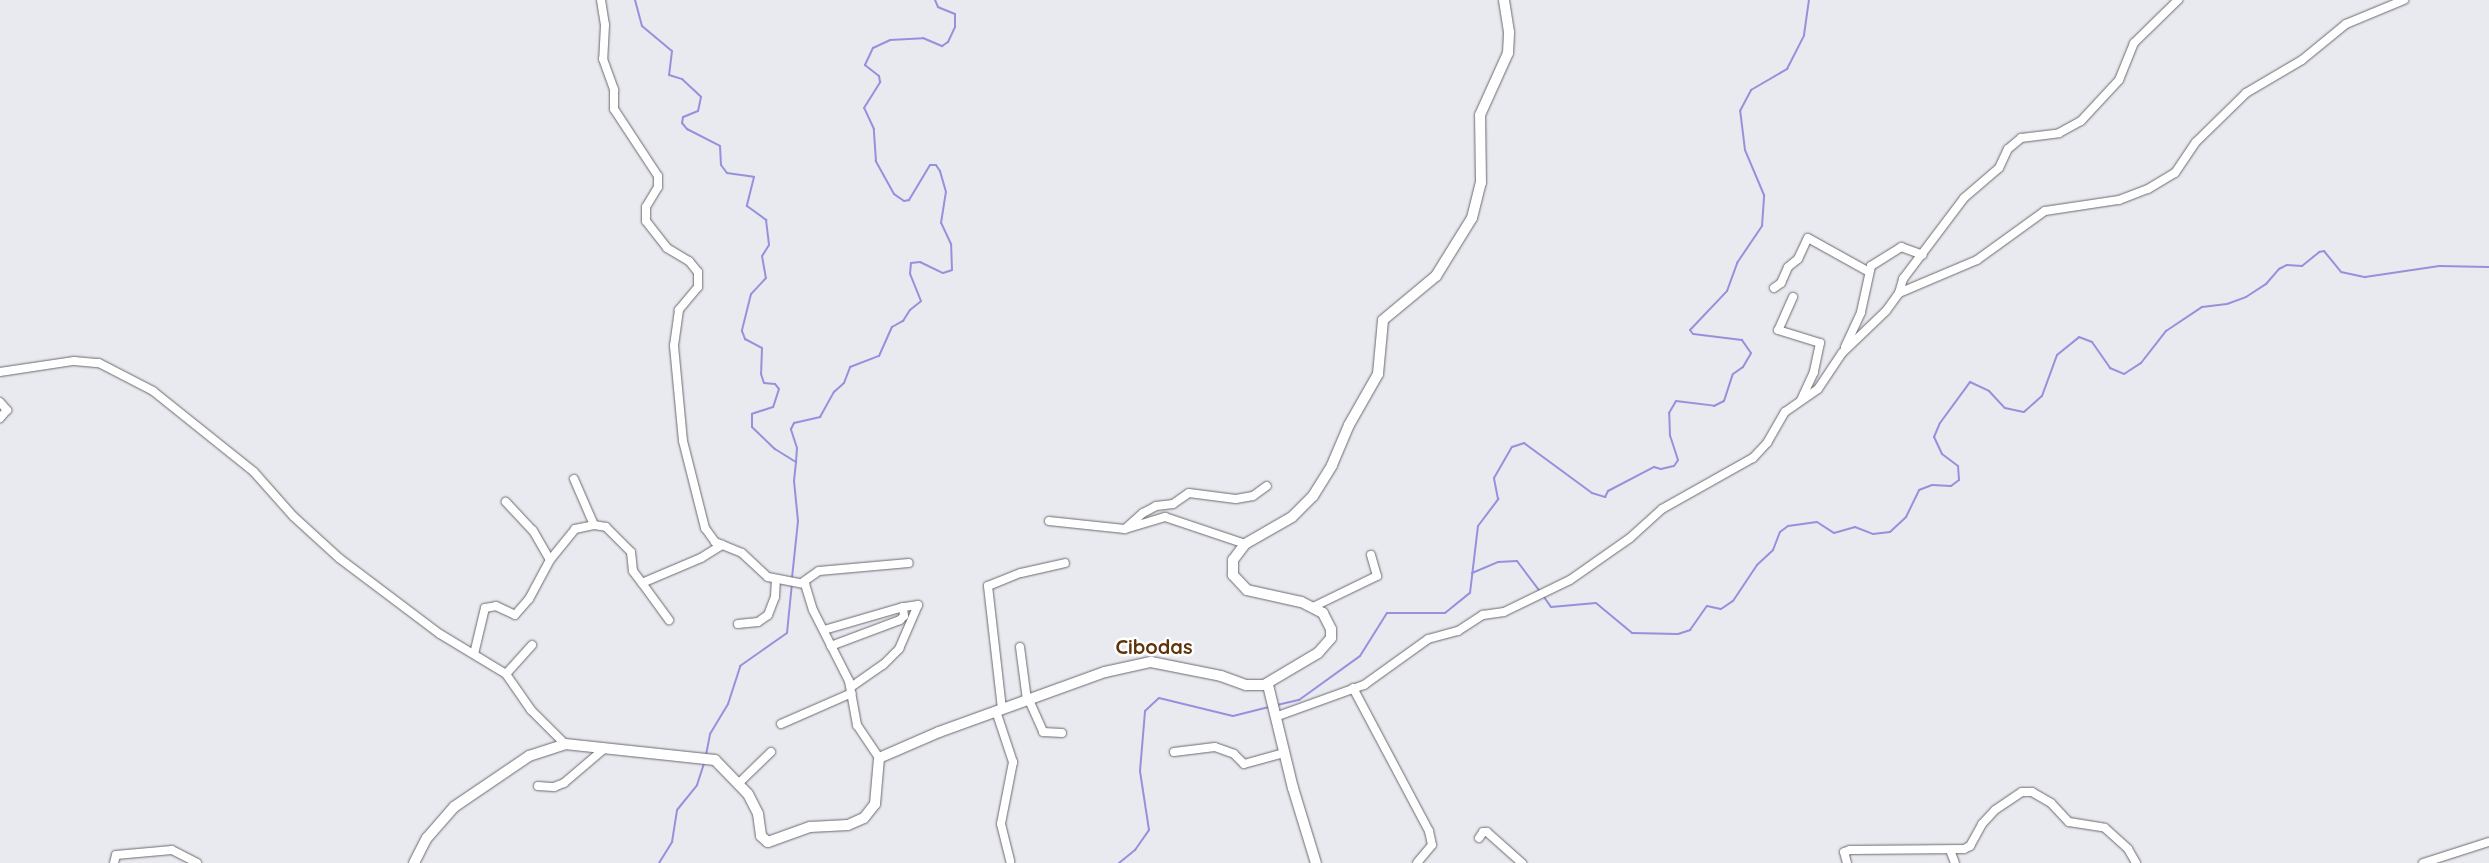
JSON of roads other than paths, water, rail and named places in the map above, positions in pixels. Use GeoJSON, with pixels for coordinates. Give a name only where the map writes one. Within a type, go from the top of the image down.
{"type":"FeatureCollection","features":[{"type":"Feature","properties":{"kind":"main road"},"geometry":{"type":"LineString","coordinates":[[414,863],[427,838],[454,807],[529,756],[565,744],[708,759],[738,784],[754,803],[765,841],[797,830],[856,823],[870,814],[876,797],[879,758],[999,710],[1129,664],[1151,662],[1221,676],[1246,685],[1268,685],[1326,646],[1331,629],[1329,620],[1315,606],[1254,593],[1241,586],[1231,568],[1238,551],[1246,544],[1292,517],[1313,496],[1332,465],[1349,426],[1378,374],[1383,320],[1436,276],[1472,218],[1481,183],[1480,115],[1508,53],[1510,32],[1504,0]]}},
{"type":"Feature","properties":{"kind":"main road"},"geometry":{"type":"LineString","coordinates":[[1268,685],[1273,697],[1275,716],[1284,753],[1316,863]]}},
{"type":"Feature","properties":{"kind":"street"},"geometry":{"type":"LineString","coordinates":[[601,0],[605,25],[603,59],[614,90],[614,109],[658,176],[658,187],[646,207],[646,221],[667,248],[688,261],[698,272],[698,287],[683,303],[677,316],[675,378],[684,441],[705,528],[712,539],[722,545],[737,549],[768,577],[778,580],[800,582],[819,571],[909,563]]}},
{"type":"Feature","properties":{"kind":"street"},"geometry":{"type":"LineString","coordinates":[[1842,353],[1886,312],[1899,293],[1903,279],[1923,255],[1964,198],[1999,168],[2012,145],[2026,137],[2067,131],[2081,121],[2118,80],[2134,43],[2178,0]]}},
{"type":"Feature","properties":{"kind":"street"},"geometry":{"type":"LineString","coordinates":[[1899,293],[1977,260],[2046,210],[2119,200],[2148,189],[2175,173],[2196,142],[2246,93],[2302,60],[2346,24],[2404,0]]}},
{"type":"Feature","properties":{"kind":"street"},"geometry":{"type":"LineString","coordinates":[[1774,288],[1781,284],[1788,267],[1798,258],[1808,238],[1869,272]]}},
{"type":"Feature","properties":{"kind":"street"},"geometry":{"type":"LineString","coordinates":[[1275,716],[1376,680],[1431,639],[1448,635],[1483,615],[1504,612],[1570,580],[1630,538],[1662,509],[1753,458],[1767,442],[1780,418],[1824,382],[1842,353],[1861,312],[1869,272],[1874,263],[1902,247],[1923,255]]}},
{"type":"Feature","properties":{"kind":"street"},"geometry":{"type":"LineString","coordinates":[[1793,297],[1778,330],[1820,343],[1810,385],[1800,402]]}},
{"type":"Feature","properties":{"kind":"street"},"geometry":{"type":"LineString","coordinates":[[0,372],[74,361],[99,363],[153,390],[254,472],[293,516],[339,558],[402,608],[506,674],[531,710],[565,744]]}},
{"type":"Feature","properties":{"kind":"street"},"geometry":{"type":"LineString","coordinates":[[0,402],[7,410],[0,418]]}},
{"type":"Feature","properties":{"kind":"street"},"geometry":{"type":"LineString","coordinates":[[574,479],[594,525]]}},
{"type":"Feature","properties":{"kind":"street"},"geometry":{"type":"LineString","coordinates":[[1125,529],[1143,513],[1156,506],[1172,504],[1189,493],[1236,499],[1253,496],[1267,486]]}},
{"type":"Feature","properties":{"kind":"street"},"geometry":{"type":"LineString","coordinates":[[506,502],[533,531],[550,560]]}},
{"type":"Feature","properties":{"kind":"street"},"geometry":{"type":"LineString","coordinates":[[1049,521],[1125,529],[1165,517],[1246,544]]}},
{"type":"Feature","properties":{"kind":"street"},"geometry":{"type":"LineString","coordinates":[[474,654],[485,608],[492,605],[510,614],[517,613],[529,599],[550,560],[575,529],[594,525],[606,527],[631,552],[633,571],[669,620]]}},
{"type":"Feature","properties":{"kind":"street"},"geometry":{"type":"LineString","coordinates":[[642,582],[701,558],[722,545]]}},
{"type":"Feature","properties":{"kind":"street"},"geometry":{"type":"LineString","coordinates":[[1315,606],[1377,576],[1371,555]]}},
{"type":"Feature","properties":{"kind":"street"},"geometry":{"type":"LineString","coordinates":[[1010,861],[1002,824],[1013,762],[999,710],[988,586],[1021,572],[1065,563]]}},
{"type":"Feature","properties":{"kind":"street"},"geometry":{"type":"LineString","coordinates":[[738,624],[758,622],[768,615],[775,597],[778,580]]}},
{"type":"Feature","properties":{"kind":"street"},"geometry":{"type":"LineString","coordinates":[[800,582],[852,690],[857,725],[879,758]]}},
{"type":"Feature","properties":{"kind":"street"},"geometry":{"type":"LineString","coordinates":[[781,724],[852,690],[883,665],[899,649],[918,605],[903,607],[824,630]]}},
{"type":"Feature","properties":{"kind":"street"},"geometry":{"type":"LineString","coordinates":[[832,646],[900,620],[904,616],[903,607]]}},
{"type":"Feature","properties":{"kind":"street"},"geometry":{"type":"LineString","coordinates":[[506,674],[532,645]]}},
{"type":"Feature","properties":{"kind":"street"},"geometry":{"type":"LineString","coordinates":[[1020,647],[1028,700],[1043,732],[1062,733]]}},
{"type":"Feature","properties":{"kind":"street"},"geometry":{"type":"LineString","coordinates":[[1354,688],[1429,831],[1432,844],[1417,863]]}},
{"type":"Feature","properties":{"kind":"street"},"geometry":{"type":"LineString","coordinates":[[1174,752],[1215,748],[1234,754],[1244,764],[1284,753]]}},
{"type":"Feature","properties":{"kind":"street"},"geometry":{"type":"LineString","coordinates":[[538,786],[554,787],[564,783],[604,749]]}},
{"type":"Feature","properties":{"kind":"street"},"geometry":{"type":"LineString","coordinates":[[738,784],[771,752]]}},
{"type":"Feature","properties":{"kind":"street"},"geometry":{"type":"LineString","coordinates":[[1847,863],[1844,852],[1850,850],[1873,852],[1921,847],[1950,850],[1970,846],[1982,824],[1995,810],[2022,792],[2032,792],[2051,803],[2069,822],[2105,828],[2128,849],[2136,863]]}},
{"type":"Feature","properties":{"kind":"street"},"geometry":{"type":"LineString","coordinates":[[1479,838],[1483,832],[1487,832],[1522,863]]}},
{"type":"Feature","properties":{"kind":"street"},"geometry":{"type":"LineString","coordinates":[[2422,863],[2489,842]]}},
{"type":"Feature","properties":{"kind":"street"},"geometry":{"type":"LineString","coordinates":[[114,863],[116,855],[172,850],[196,863]]}},
{"type":"Feature","properties":{"kind":"street"},"geometry":{"type":"LineString","coordinates":[[1950,850],[1954,863]]}},
{"type":"Feature","properties":{"kind":"waterway"},"geometry":{"type":"LineString","coordinates":[[635,0],[642,26],[672,51],[669,75],[682,79],[701,97],[698,111],[683,117],[682,123],[687,129],[720,146],[721,165],[727,173],[754,177],[747,206],[766,220],[769,245],[762,256],[766,278],[751,294],[742,331],[745,339],[762,348],[761,374],[764,383],[775,384],[779,389],[773,407],[752,414],[752,427],[775,449],[796,462],[794,481],[798,521],[792,578]]}},
{"type":"Feature","properties":{"kind":"waterway"},"geometry":{"type":"LineString","coordinates":[[796,462],[797,448],[791,429],[794,423],[820,417],[834,392],[844,383],[850,367],[879,356],[892,327],[903,321],[910,310],[921,301],[910,274],[911,263],[920,262],[943,273],[952,270],[951,244],[941,223],[946,192],[940,171],[936,165],[930,165],[909,200],[904,201],[894,194],[876,161],[874,129],[864,108],[880,82],[879,76],[865,65],[873,48],[890,40],[923,38],[942,46],[948,42],[955,27],[955,14],[938,7],[935,0]]}},
{"type":"Feature","properties":{"kind":"waterway"},"geometry":{"type":"LineString","coordinates":[[1277,705],[1299,700],[1360,656],[1387,613],[1445,613],[1470,593],[1478,526],[1498,499],[1494,478],[1512,447],[1524,443],[1592,493],[1605,497],[1608,491],[1654,467],[1661,469],[1674,466],[1678,460],[1670,436],[1669,413],[1676,401],[1714,406],[1724,401],[1733,374],[1743,367],[1751,353],[1742,340],[1693,334],[1690,330],[1727,291],[1737,263],[1762,226],[1764,195],[1745,150],[1740,111],[1751,90],[1787,69],[1804,35],[1809,0]]}},
{"type":"Feature","properties":{"kind":"waterway"},"geometry":{"type":"LineString","coordinates":[[1544,597],[1551,607],[1596,603],[1632,633],[1678,634],[1690,630],[1707,606],[1721,609],[1733,601],[1757,565],[1773,550],[1780,532],[1788,526],[1817,522],[1834,533],[1855,527],[1873,534],[1890,532],[1906,517],[1919,490],[1932,485],[1951,486],[1959,480],[1958,466],[1942,454],[1934,437],[1940,423],[1970,382],[1989,391],[2005,408],[2024,412],[2042,396],[2057,355],[2079,337],[2092,342],[2110,368],[2124,374],[2141,363],[2166,331],[2202,307],[2227,304],[2246,297],[2266,284],[2279,269],[2287,265],[2302,266],[2319,252],[2324,251],[2341,272],[2365,277],[2439,266],[2489,267]]}},
{"type":"Feature","properties":{"kind":"waterway"},"geometry":{"type":"LineString","coordinates":[[1472,573],[1498,562],[1517,561],[1541,593]]}},
{"type":"Feature","properties":{"kind":"waterway"},"geometry":{"type":"LineString","coordinates":[[706,755],[710,734],[728,704],[740,666],[787,633],[792,583]]}},
{"type":"Feature","properties":{"kind":"waterway"},"geometry":{"type":"LineString","coordinates":[[1119,863],[1135,850],[1149,830],[1140,771],[1145,711],[1159,698],[1233,716],[1270,707]]}},
{"type":"Feature","properties":{"kind":"waterway"},"geometry":{"type":"LineString","coordinates":[[659,863],[672,842],[677,810],[697,785],[704,763]]}},
{"type":"Feature","properties":{"kind":"district","name":"Cibodas"},"geometry":{"type":"Point","coordinates":[1154,646]}}]}
